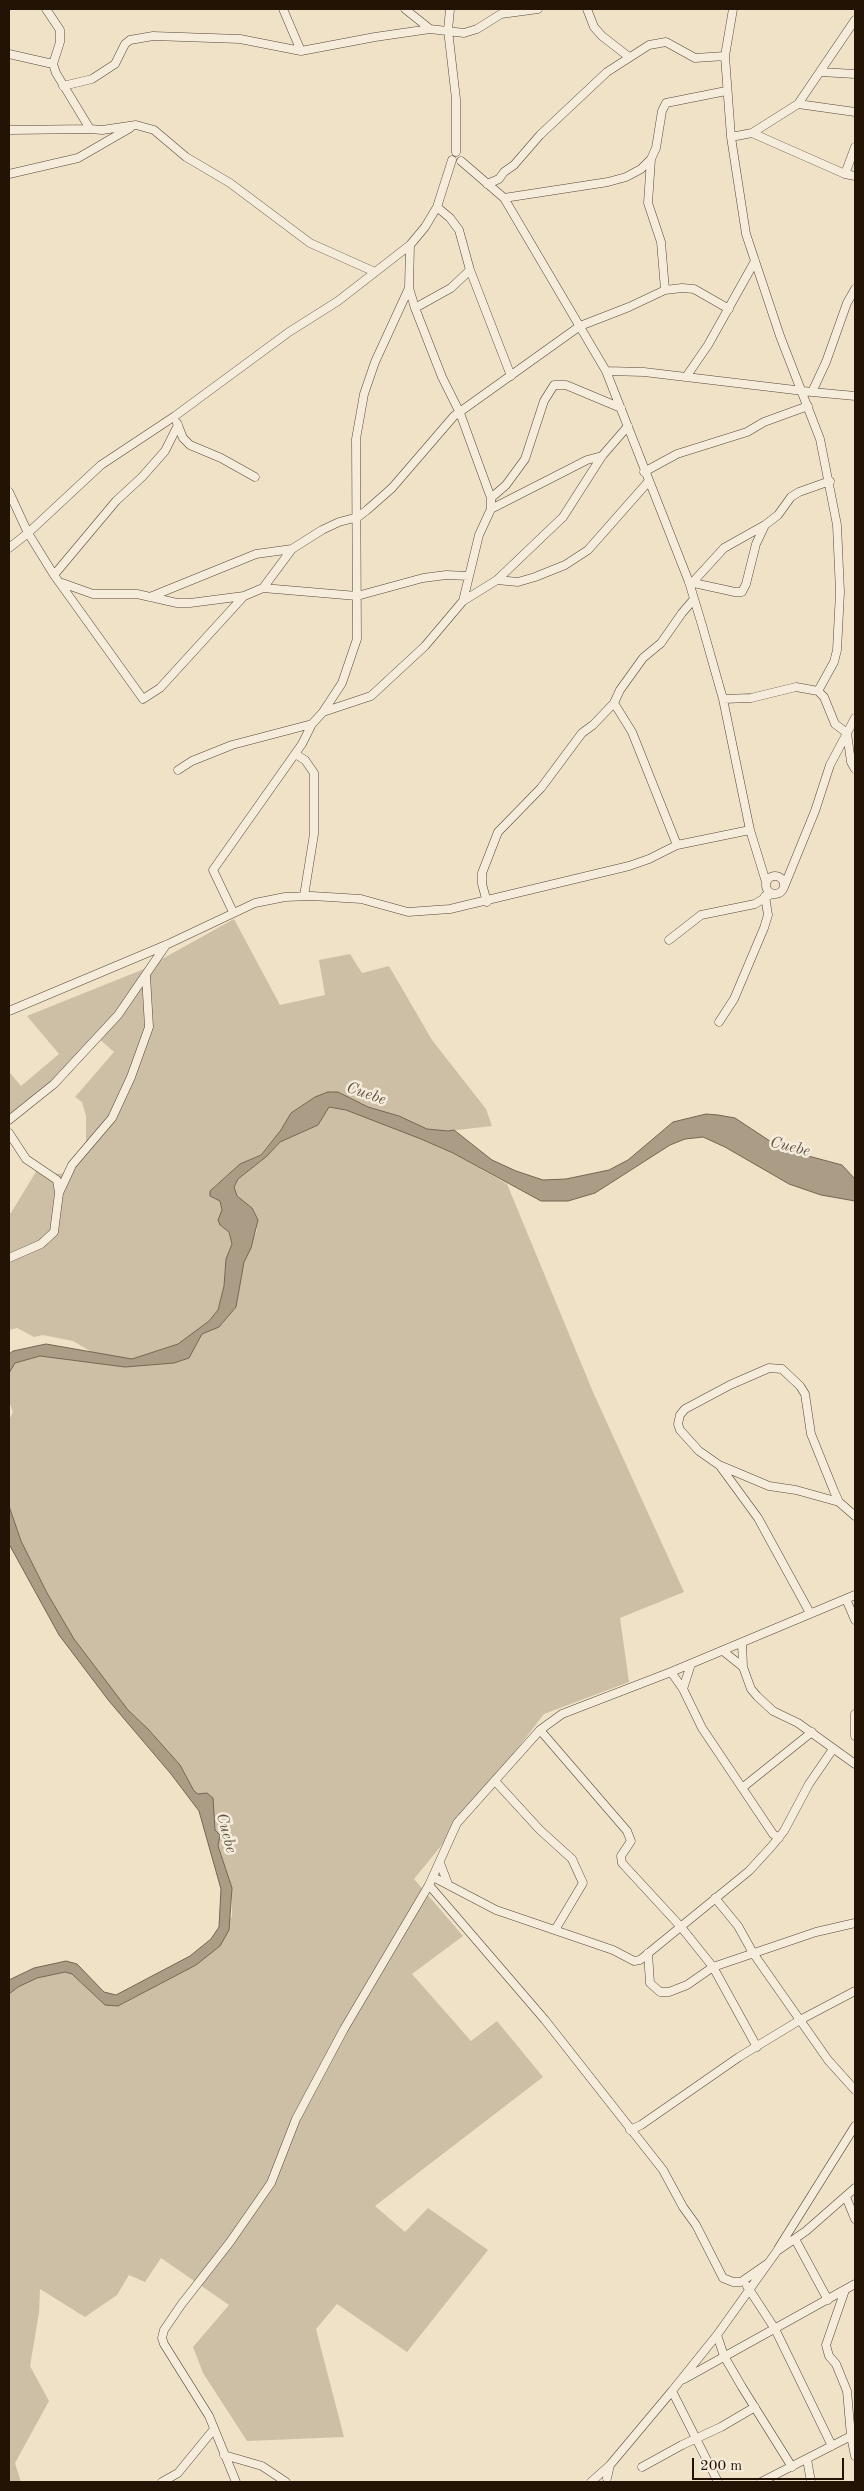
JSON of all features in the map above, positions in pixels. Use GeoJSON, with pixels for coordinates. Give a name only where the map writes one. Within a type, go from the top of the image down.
{"type":"FeatureCollection","features":[{"type":"Feature","properties":{"kind":"street"},"geometry":{"type":"LineString","coordinates":[[46,9],[60,30],[60,42],[53,64],[63,86],[90,129]]}},
{"type":"Feature","properties":{"kind":"street"},"geometry":{"type":"LineString","coordinates":[[283,9],[301,52]]}},
{"type":"Feature","properties":{"kind":"street"},"geometry":{"type":"LineString","coordinates":[[406,9],[430,29]]}},
{"type":"Feature","properties":{"kind":"street"},"geometry":{"type":"LineString","coordinates":[[9,548],[28,533],[101,465],[175,416],[289,332],[338,301],[410,245],[425,227],[437,208],[452,160],[452,154],[456,152],[456,99],[448,30],[450,9]]}},
{"type":"Feature","properties":{"kind":"street"},"geometry":{"type":"LineString","coordinates":[[63,86],[92,79],[115,64],[125,44],[130,40],[153,36],[240,39],[301,52],[375,37],[430,29],[470,32],[501,14],[538,9]]}},
{"type":"Feature","properties":{"kind":"street"},"geometry":{"type":"LineString","coordinates":[[587,9],[594,27],[602,36],[629,57]]}},
{"type":"Feature","properties":{"kind":"street"},"geometry":{"type":"LineString","coordinates":[[733,9],[726,56],[726,91],[746,234],[780,336],[803,391],[820,439],[830,481],[837,525],[840,583],[837,650],[834,662],[818,691]]}},
{"type":"Feature","properties":{"kind":"street"},"geometry":{"type":"LineString","coordinates":[[731,137],[752,133],[798,104],[855,20]]}},
{"type":"Feature","properties":{"kind":"street"},"geometry":{"type":"LineString","coordinates":[[487,184],[499,179],[504,172],[514,165],[562,114],[607,72],[649,45],[666,42],[695,58],[726,56]]}},
{"type":"Feature","properties":{"kind":"street"},"geometry":{"type":"LineString","coordinates":[[9,54],[53,64]]}},
{"type":"Feature","properties":{"kind":"street"},"geometry":{"type":"LineString","coordinates":[[821,72],[855,74]]}},
{"type":"Feature","properties":{"kind":"street"},"geometry":{"type":"LineString","coordinates":[[665,290],[661,242],[648,202],[651,159],[656,148],[662,111],[666,103],[726,91]]}},
{"type":"Feature","properties":{"kind":"street"},"geometry":{"type":"LineString","coordinates":[[798,104],[855,112]]}},
{"type":"Feature","properties":{"kind":"street"},"geometry":{"type":"LineString","coordinates":[[9,174],[78,158],[136,125]]}},
{"type":"Feature","properties":{"kind":"street"},"geometry":{"type":"LineString","coordinates":[[9,130],[102,130],[136,125],[154,130],[186,157],[244,193],[310,243],[374,272]]}},
{"type":"Feature","properties":{"kind":"street"},"geometry":{"type":"LineString","coordinates":[[752,133],[845,174],[855,176]]}},
{"type":"Feature","properties":{"kind":"street"},"geometry":{"type":"LineString","coordinates":[[845,174],[855,148]]}},
{"type":"Feature","properties":{"kind":"street"},"geometry":{"type":"LineString","coordinates":[[456,152],[462,155],[461,161]]}},
{"type":"Feature","properties":{"kind":"street"},"geometry":{"type":"LineString","coordinates":[[504,198],[608,182],[626,177],[641,169],[651,159]]}},
{"type":"Feature","properties":{"kind":"street"},"geometry":{"type":"LineString","coordinates":[[452,160],[455,163],[461,161]]}},
{"type":"Feature","properties":{"kind":"street"},"geometry":{"type":"LineString","coordinates":[[461,161],[504,198],[556,290],[580,326],[606,371],[648,482],[691,582],[694,599],[723,699],[750,830],[760,869],[766,882],[768,895],[764,928],[734,999],[719,1022]]}},
{"type":"Feature","properties":{"kind":"street"},"geometry":{"type":"LineString","coordinates":[[437,208],[450,218],[458,230],[470,270],[511,376]]}},
{"type":"Feature","properties":{"kind":"street"},"geometry":{"type":"LineString","coordinates":[[410,245],[409,288],[415,308],[442,377],[460,413],[491,498],[491,509],[480,535],[463,601]]}},
{"type":"Feature","properties":{"kind":"street"},"geometry":{"type":"LineString","coordinates":[[686,377],[729,309],[755,261]]}},
{"type":"Feature","properties":{"kind":"street"},"geometry":{"type":"LineString","coordinates":[[415,308],[451,288],[470,270]]}},
{"type":"Feature","properties":{"kind":"street"},"geometry":{"type":"LineString","coordinates":[[233,912],[213,870],[295,754],[312,724],[323,712],[342,683],[354,654],[358,622],[358,517],[355,458],[358,419],[375,362],[409,288]]}},
{"type":"Feature","properties":{"kind":"street"},"geometry":{"type":"LineString","coordinates":[[150,597],[256,554],[292,549],[339,522],[358,517],[392,488],[449,420],[580,326],[621,311],[665,290],[694,289],[729,309]]}},
{"type":"Feature","properties":{"kind":"street"},"geometry":{"type":"LineString","coordinates":[[812,392],[826,362],[847,303],[855,289]]}},
{"type":"Feature","properties":{"kind":"street"},"geometry":{"type":"LineString","coordinates":[[606,371],[644,372],[855,396]]}},
{"type":"Feature","properties":{"kind":"street"},"geometry":{"type":"LineString","coordinates":[[491,498],[506,485],[526,459],[544,401],[554,385],[566,385],[621,408]]}},
{"type":"Feature","properties":{"kind":"street"},"geometry":{"type":"LineString","coordinates":[[644,472],[677,454],[747,432],[764,422],[808,406]]}},
{"type":"Feature","properties":{"kind":"street"},"geometry":{"type":"LineString","coordinates":[[175,416],[183,438],[190,445],[221,458],[255,477]]}},
{"type":"Feature","properties":{"kind":"street"},"geometry":{"type":"LineString","coordinates":[[54,575],[111,507],[165,451],[178,425]]}},
{"type":"Feature","properties":{"kind":"street"},"geometry":{"type":"LineString","coordinates":[[323,712],[371,696],[384,686],[425,646],[463,601],[497,580],[562,516],[602,456],[628,426]]}},
{"type":"Feature","properties":{"kind":"street"},"geometry":{"type":"LineString","coordinates":[[491,509],[586,460],[602,456]]}},
{"type":"Feature","properties":{"kind":"street"},"geometry":{"type":"LineString","coordinates":[[691,582],[724,548],[764,526],[778,515],[791,497],[798,492],[830,481]]}},
{"type":"Feature","properties":{"kind":"street"},"geometry":{"type":"LineString","coordinates":[[497,580],[518,582],[565,565],[588,550],[648,482]]}},
{"type":"Feature","properties":{"kind":"street"},"geometry":{"type":"LineString","coordinates":[[9,492],[28,533],[54,575],[62,583],[143,699],[160,688],[244,596]]}},
{"type":"Feature","properties":{"kind":"street"},"geometry":{"type":"LineString","coordinates":[[691,582],[742,592],[756,544],[764,526]]}},
{"type":"Feature","properties":{"kind":"street"},"geometry":{"type":"LineString","coordinates":[[263,588],[292,549]]}},
{"type":"Feature","properties":{"kind":"street"},"geometry":{"type":"LineString","coordinates":[[62,583],[93,594],[136,594],[176,603],[190,603],[244,596],[263,588],[357,596],[423,578],[446,575],[469,576]]}},
{"type":"Feature","properties":{"kind":"street"},"geometry":{"type":"LineString","coordinates":[[487,902],[482,884],[482,873],[498,832],[541,788],[582,733],[593,726],[614,703],[620,690],[643,658],[662,642],[682,612],[694,599]]}},
{"type":"Feature","properties":{"kind":"street"},"geometry":{"type":"LineString","coordinates":[[723,699],[751,698],[796,687],[818,691],[824,697],[835,724],[847,733],[851,762],[855,769]]}},
{"type":"Feature","properties":{"kind":"street"},"geometry":{"type":"LineString","coordinates":[[614,703],[632,732],[677,845]]}},
{"type":"Feature","properties":{"kind":"street"},"geometry":{"type":"LineString","coordinates":[[669,940],[701,915],[755,904],[762,902],[768,895],[779,894],[792,871],[830,765],[855,718]]}},
{"type":"Feature","properties":{"kind":"street"},"geometry":{"type":"LineString","coordinates":[[178,770],[192,761],[232,745],[312,724]]}},
{"type":"Feature","properties":{"kind":"street"},"geometry":{"type":"LineString","coordinates":[[295,754],[305,760],[314,773],[314,834],[304,896]]}},
{"type":"Feature","properties":{"kind":"street"},"geometry":{"type":"LineString","coordinates":[[9,1011],[166,944],[233,912],[269,900],[304,896],[361,899],[408,912],[450,909],[487,902],[629,866],[677,845],[750,830]]}},
{"type":"Feature","properties":{"kind":"street"},"geometry":{"type":"LineString","coordinates":[[760,869],[783,880],[784,888]]}},
{"type":"Feature","properties":{"kind":"street"},"geometry":{"type":"LineString","coordinates":[[766,882],[776,876],[792,871]]}},
{"type":"Feature","properties":{"kind":"street"},"geometry":{"type":"LineString","coordinates":[[9,1120],[54,1084],[83,1055],[118,1015],[166,944]]}},
{"type":"Feature","properties":{"kind":"street"},"geometry":{"type":"LineString","coordinates":[[59,1193],[72,1165],[112,1118],[131,1077],[149,1027],[146,976]]}},
{"type":"Feature","properties":{"kind":"street"},"geometry":{"type":"LineString","coordinates":[[9,1133],[26,1159],[57,1180],[59,1193],[54,1232],[41,1244],[9,1258]]}},
{"type":"Feature","properties":{"kind":"street"},"geometry":{"type":"LineString","coordinates":[[839,1502],[811,1434],[805,1394],[789,1375],[777,1367],[730,1385],[685,1408],[680,1415],[678,1424],[680,1430],[699,1451],[719,1465],[769,1486],[796,1490],[839,1502],[855,1516]]}},
{"type":"Feature","properties":{"kind":"street"},"geometry":{"type":"LineString","coordinates":[[719,1465],[758,1518],[810,1614]]}},
{"type":"Feature","properties":{"kind":"street"},"geometry":{"type":"LineString","coordinates":[[236,2482],[214,2429],[184,2372],[164,2344],[162,2338],[164,2330],[230,2242],[271,2183],[302,2106],[344,2029],[428,1885],[440,1863],[457,1823],[540,1730],[562,1714],[691,1664],[855,1595]]}},
{"type":"Feature","properties":{"kind":"street"},"geometry":{"type":"LineString","coordinates":[[846,1599],[855,1620]]}},
{"type":"Feature","properties":{"kind":"street"},"geometry":{"type":"LineString","coordinates":[[742,1643],[742,1667],[751,1689],[757,1696],[773,1711],[812,1732],[855,1764]]}},
{"type":"Feature","properties":{"kind":"street"},"geometry":{"type":"LineString","coordinates":[[723,1651],[742,1667]]}},
{"type":"Feature","properties":{"kind":"street"},"geometry":{"type":"LineString","coordinates":[[683,1689],[691,1664]]}},
{"type":"Feature","properties":{"kind":"street"},"geometry":{"type":"LineString","coordinates":[[671,1672],[683,1689],[702,1728],[776,1836]]}},
{"type":"Feature","properties":{"kind":"street"},"geometry":{"type":"LineString","coordinates":[[855,1714],[855,1736]]}},
{"type":"Feature","properties":{"kind":"street"},"geometry":{"type":"LineString","coordinates":[[540,1730],[628,1831],[631,1841],[621,1856],[622,1863],[681,1927],[713,1967],[757,2047]]}},
{"type":"Feature","properties":{"kind":"street"},"geometry":{"type":"LineString","coordinates":[[742,1788],[812,1732]]}},
{"type":"Feature","properties":{"kind":"street"},"geometry":{"type":"LineString","coordinates":[[432,1877],[488,1906],[613,1950],[634,1961],[648,1953],[749,1871],[772,1847],[776,1836],[808,1784],[833,1749]]}},
{"type":"Feature","properties":{"kind":"street"},"geometry":{"type":"LineString","coordinates":[[495,1781],[540,1830],[572,1859],[583,1883],[555,1930]]}},
{"type":"Feature","properties":{"kind":"street"},"geometry":{"type":"LineString","coordinates":[[440,1863],[448,1884]]}},
{"type":"Feature","properties":{"kind":"street"},"geometry":{"type":"LineString","coordinates":[[428,1885],[544,2020],[663,2170],[683,2207],[696,2225],[718,2272],[728,2281],[742,2282],[750,2289],[775,2329],[832,2446]]}},
{"type":"Feature","properties":{"kind":"street"},"geometry":{"type":"LineString","coordinates":[[715,1898],[738,1926],[753,1953],[828,2060],[855,2090]]}},
{"type":"Feature","properties":{"kind":"street"},"geometry":{"type":"LineString","coordinates":[[648,1953],[650,1983],[660,1992],[669,1992],[687,1986],[713,1967],[816,1932],[855,1923]]}},
{"type":"Feature","properties":{"kind":"street"},"geometry":{"type":"LineString","coordinates":[[630,2130],[641,2125],[672,2101],[800,2020],[855,1991]]}},
{"type":"Feature","properties":{"kind":"street"},"geometry":{"type":"LineString","coordinates":[[637,2138],[641,2125]]}},
{"type":"Feature","properties":{"kind":"street"},"geometry":{"type":"LineString","coordinates":[[591,2482],[610,2464],[680,2382],[717,2335],[777,2251],[855,2126]]}},
{"type":"Feature","properties":{"kind":"street"},"geometry":{"type":"LineString","coordinates":[[777,2251],[795,2239],[855,2188]]}},
{"type":"Feature","properties":{"kind":"street"},"geometry":{"type":"LineString","coordinates":[[846,2197],[855,2219]]}},
{"type":"Feature","properties":{"kind":"street"},"geometry":{"type":"LineString","coordinates":[[795,2239],[828,2300]]}},
{"type":"Feature","properties":{"kind":"street"},"geometry":{"type":"LineString","coordinates":[[742,2282],[767,2264]]}},
{"type":"Feature","properties":{"kind":"street"},"geometry":{"type":"LineString","coordinates":[[680,2382],[855,2284]]}},
{"type":"Feature","properties":{"kind":"street"},"geometry":{"type":"LineString","coordinates":[[845,2290],[826,2345],[829,2356],[836,2364],[847,2391],[855,2456]]}},
{"type":"Feature","properties":{"kind":"street"},"geometry":{"type":"LineString","coordinates":[[717,2335],[724,2356],[792,2467]]}},
{"type":"Feature","properties":{"kind":"street"},"geometry":{"type":"LineString","coordinates":[[672,2391],[718,2482]]}},
{"type":"Feature","properties":{"kind":"street"},"geometry":{"type":"LineString","coordinates":[[642,2467],[755,2407]]}},
{"type":"Feature","properties":{"kind":"street"},"geometry":{"type":"LineString","coordinates":[[162,2482],[178,2473],[214,2429]]}},
{"type":"Feature","properties":{"kind":"street"},"geometry":{"type":"LineString","coordinates":[[762,2482],[853,2435]]}},
{"type":"Feature","properties":{"kind":"street"},"geometry":{"type":"LineString","coordinates":[[224,2455],[262,2466],[286,2482]]}},
{"type":"Feature","properties":{"kind":"street"},"geometry":{"type":"LineString","coordinates":[[807,2459],[811,2482]]}},
{"type":"Feature","properties":{"kind":"street"},"geometry":{"type":"LineString","coordinates":[[608,2480],[610,2464]]}},
{"type":"Feature","properties":{"kind":"street"},"geometry":{"type":"LineString","coordinates":[[601,2471],[608,2480]]}},
{"type":"Feature","properties":{"kind":"shaded area"},"geometry":{"type":"Polygon","coordinates":[[[234,919],[280,1005],[325,995],[319,960],[350,954],[362,973],[389,966],[432,1040],[486,1109],[492,1126],[448,1131],[427,1129],[399,1116],[368,1107],[338,1092],[315,1097],[291,1113],[281,1130],[260,1155],[240,1164],[213,1188],[210,1196],[220,1201],[222,1210],[220,1225],[229,1232],[232,1244],[226,1259],[224,1286],[218,1310],[209,1321],[178,1344],[132,1359],[95,1354],[73,1341],[43,1335],[34,1337],[17,1328],[9,1330],[9,1213],[11,1213],[37,1170],[60,1174],[74,1169],[86,1141],[86,1116],[82,1102],[75,1097],[114,1052],[97,1037],[14,1119],[9,1112],[9,1072],[21,1086],[59,1054],[27,1016],[144,969],[234,919]]]}},
{"type":"Feature","properties":{"kind":"shaded area"},"geometry":{"type":"Polygon","coordinates":[[[328,1092],[338,1092],[368,1107],[399,1116],[427,1129],[454,1130],[492,1160],[543,1180],[566,1179],[609,1170],[628,1160],[673,1122],[706,1114],[735,1118],[782,1149],[842,1165],[855,1179],[855,1201],[821,1195],[789,1184],[725,1147],[703,1137],[685,1139],[670,1145],[595,1193],[568,1201],[541,1201],[453,1153],[346,1110],[329,1107],[318,1125],[280,1142],[267,1156],[238,1179],[234,1187],[237,1196],[252,1208],[258,1220],[251,1248],[244,1262],[236,1307],[219,1327],[202,1334],[189,1358],[174,1363],[125,1367],[40,1356],[15,1363],[9,1373],[9,1354],[13,1351],[46,1344],[132,1359],[178,1344],[209,1321],[218,1310],[224,1286],[226,1259],[232,1244],[229,1232],[220,1225],[218,1220],[222,1210],[220,1201],[210,1196],[210,1191],[240,1164],[261,1155],[281,1130],[291,1113],[315,1097],[328,1092]]]}},
{"type":"Feature","properties":{"kind":"shaded area"},"geometry":{"type":"Polygon","coordinates":[[[329,1107],[346,1110],[421,1139],[453,1153],[507,1184],[593,1392],[684,1592],[620,1618],[629,1682],[544,1714],[464,1818],[414,1879],[463,1936],[412,1974],[471,2041],[497,2021],[543,2077],[375,2206],[405,2232],[428,2208],[488,2250],[407,2352],[337,2304],[316,2329],[344,2437],[247,2441],[203,2373],[193,2347],[229,2305],[161,2258],[145,2282],[129,2275],[117,2295],[85,2317],[40,2289],[39,2313],[30,2366],[49,2401],[15,2463],[21,2482],[9,2482],[9,1994],[18,1987],[37,1978],[65,1972],[72,1974],[105,2005],[119,2006],[196,1965],[232,1916],[232,1888],[218,1846],[220,1835],[215,1830],[212,1798],[207,1793],[198,1794],[194,1791],[180,1765],[128,1710],[74,1639],[47,1593],[21,1541],[9,1506],[9,1420],[13,1412],[9,1401],[10,1369],[15,1363],[40,1356],[125,1367],[174,1363],[189,1358],[202,1334],[219,1327],[236,1307],[244,1262],[257,1230],[252,1208],[237,1196],[234,1187],[238,1179],[267,1156],[280,1142],[318,1125],[329,1107]]]}},
{"type":"Feature","properties":{"kind":"shaded area"},"geometry":{"type":"Polygon","coordinates":[[[9,1506],[21,1541],[47,1593],[74,1639],[128,1710],[180,1765],[194,1791],[198,1794],[207,1793],[213,1798],[215,1830],[220,1835],[218,1846],[232,1888],[229,1930],[220,1946],[196,1965],[118,2006],[105,2005],[72,1974],[65,1972],[37,1978],[18,1987],[9,1994],[9,1980],[34,1968],[66,1961],[77,1964],[104,1992],[116,1995],[190,1956],[211,1939],[219,1927],[221,1889],[199,1811],[171,1774],[109,1701],[59,1635],[9,1544],[9,1506]]]}},
{"type":"Feature","properties":{"kind":"water label","name":"Cuebe"},"geometry":{"type":"Point","coordinates":[366,1094]}},
{"type":"Feature","properties":{"kind":"water label","name":"Cuebe"},"geometry":{"type":"Point","coordinates":[790,1147]}},
{"type":"Feature","properties":{"kind":"water label","name":"Cuebe"},"geometry":{"type":"Point","coordinates":[226,1833]}}]}
